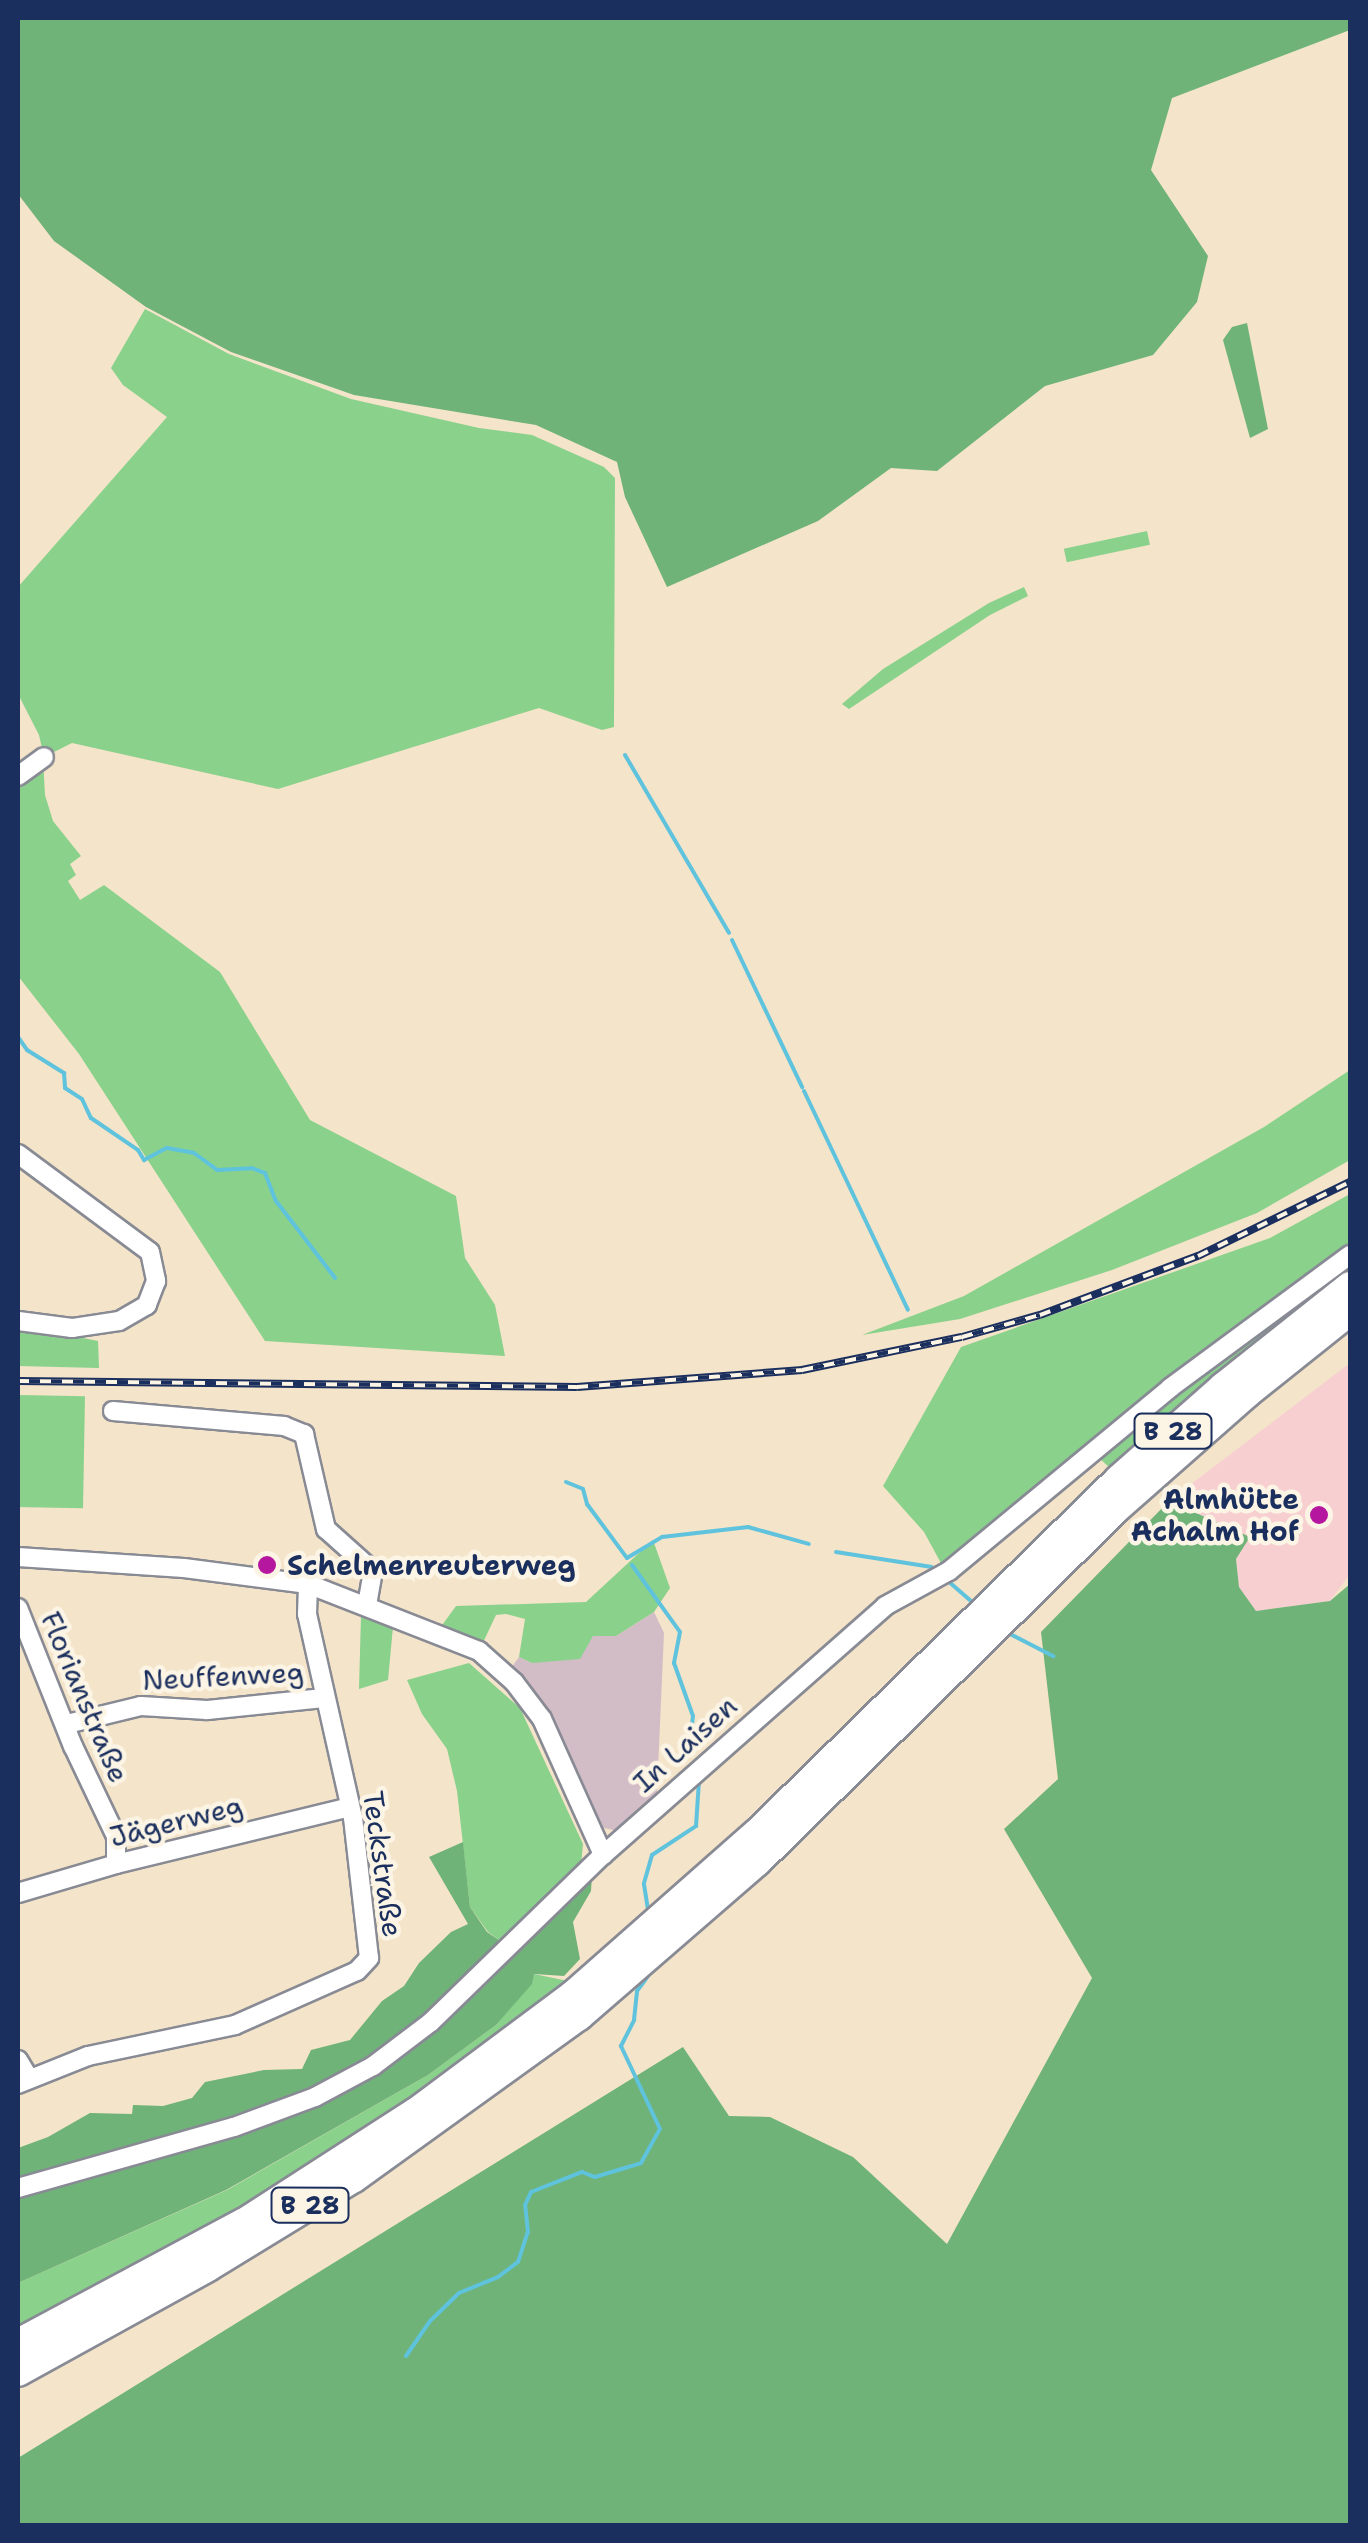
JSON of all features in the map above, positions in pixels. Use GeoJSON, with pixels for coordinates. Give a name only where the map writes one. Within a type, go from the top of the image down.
{"type":"FeatureCollection","features":[{"type":"Feature","properties":{"kind":"highway","name":"B 28"},"geometry":{"type":"LineString","coordinates":[[18,2372],[208,2267],[354,2178],[468,2100],[699,1901],[1222,1387],[1350,1286]]}},
{"type":"Feature","properties":{"kind":"highway","name":"B 28"},"geometry":{"type":"LineString","coordinates":[[1012,1595],[1350,1311]]}},
{"type":"Feature","properties":{"kind":"highway","name":"B 28"},"geometry":{"type":"LineString","coordinates":[[18,2344],[245,2222],[579,2003]]}},
{"type":"Feature","properties":{"kind":"street"},"geometry":{"type":"LineString","coordinates":[[18,776],[44,757]]}},
{"type":"Feature","properties":{"kind":"street"},"geometry":{"type":"LineString","coordinates":[[18,1154],[121,1227],[150,1252],[156,1265],[155,1293],[147,1305],[119,1321],[72,1328],[18,1322]]}},
{"type":"Feature","properties":{"kind":"street","name":"In Laisen"},"geometry":{"type":"LineString","coordinates":[[18,2188],[234,2126],[315,2097],[373,2066],[431,2022],[603,1854],[885,1606],[949,1570],[1170,1388],[1350,1255]]}},
{"type":"Feature","properties":{"kind":"street"},"geometry":{"type":"LineString","coordinates":[[113,1411],[284,1426],[304,1434],[326,1529],[373,1571],[368,1604]]}},
{"type":"Feature","properties":{"kind":"street"},"geometry":{"type":"LineString","coordinates":[[18,1557],[200,1569],[308,1584],[368,1604],[479,1651],[514,1682],[542,1719],[603,1854]]}},
{"type":"Feature","properties":{"kind":"street","name":"Teckstraße"},"geometry":{"type":"LineString","coordinates":[[23,2081],[88,2056],[235,2025],[357,1971],[369,1958],[350,1806],[307,1614],[308,1584]]}},
{"type":"Feature","properties":{"kind":"street","name":"Florianstraße"},"geometry":{"type":"LineString","coordinates":[[18,1608],[116,1836],[116,1864]]}},
{"type":"Feature","properties":{"kind":"street","name":"Neuffenweg"},"geometry":{"type":"LineString","coordinates":[[66,1724],[141,1706],[207,1710],[324,1698]]}},
{"type":"Feature","properties":{"kind":"street","name":"Jägerweg"},"geometry":{"type":"LineString","coordinates":[[18,1893],[116,1864],[350,1806]]}},
{"type":"Feature","properties":{"kind":"street"},"geometry":{"type":"LineString","coordinates":[[18,2060],[23,2081]]}},
{"type":"Feature","properties":{"kind":"shaded area"},"geometry":{"type":"Polygon","coordinates":[[[1350,1363],[1350,1574],[1330,1601],[1256,1611],[1239,1587],[1236,1559],[1249,1537],[1169,1501],[1350,1363]]]}},
{"type":"Feature","properties":{"kind":"shaded area"},"geometry":{"type":"Polygon","coordinates":[[[654,1612],[664,1633],[657,1792],[618,1831],[594,1826],[508,1672],[519,1657],[532,1663],[593,1636],[616,1636],[654,1612]]]}},
{"type":"Feature","properties":{"kind":"green space"},"geometry":{"type":"Polygon","coordinates":[[[18,18],[1350,18],[1350,30],[1172,98],[1151,170],[1208,256],[1197,302],[1153,355],[1045,386],[937,471],[891,468],[818,521],[667,587],[625,497],[617,462],[536,425],[354,395],[231,352],[146,307],[54,241],[18,194],[18,18]]]}},
{"type":"Feature","properties":{"kind":"green space"},"geometry":{"type":"Polygon","coordinates":[[[145,309],[229,354],[351,399],[479,428],[532,435],[604,467],[615,478],[614,727],[602,730],[539,708],[278,789],[72,743],[44,757],[39,735],[18,694],[18,587],[167,417],[123,385],[111,368],[145,309]]]}},
{"type":"Feature","properties":{"kind":"green space"},"geometry":{"type":"Polygon","coordinates":[[[1247,323],[1268,429],[1250,438],[1223,340],[1232,327],[1247,323]]]}},
{"type":"Feature","properties":{"kind":"green space"},"geometry":{"type":"Polygon","coordinates":[[[1147,531],[1150,545],[1067,562],[1064,549],[1147,531]]]}},
{"type":"Feature","properties":{"kind":"green space"},"geometry":{"type":"Polygon","coordinates":[[[1024,587],[1028,596],[990,615],[849,709],[842,704],[883,669],[989,603],[1024,587]]]}},
{"type":"Feature","properties":{"kind":"green space"},"geometry":{"type":"Polygon","coordinates":[[[43,758],[45,795],[53,821],[81,856],[70,864],[76,875],[68,881],[80,900],[104,885],[220,972],[310,1120],[456,1196],[465,1258],[495,1305],[505,1356],[265,1341],[79,1054],[18,976],[18,776],[43,758]]]}},
{"type":"Feature","properties":{"kind":"green space"},"geometry":{"type":"Polygon","coordinates":[[[1350,1070],[1350,1160],[1257,1213],[1112,1270],[960,1319],[862,1335],[964,1296],[1264,1127],[1350,1070]]]}},
{"type":"Feature","properties":{"kind":"green space"},"geometry":{"type":"Polygon","coordinates":[[[1350,1194],[1350,1250],[942,1565],[924,1532],[883,1486],[961,1347],[1270,1238],[1350,1194]]]}},
{"type":"Feature","properties":{"kind":"green space"},"geometry":{"type":"Polygon","coordinates":[[[1350,1262],[1350,1272],[1110,1468],[1098,1457],[1174,1391],[1350,1262]]]}},
{"type":"Feature","properties":{"kind":"green space"},"geometry":{"type":"Polygon","coordinates":[[[18,1325],[98,1341],[99,1368],[18,1366],[18,1325]]]}},
{"type":"Feature","properties":{"kind":"green space"},"geometry":{"type":"Polygon","coordinates":[[[18,1395],[85,1396],[83,1508],[18,1507],[18,1395]]]}},
{"type":"Feature","properties":{"kind":"green space"},"geometry":{"type":"Polygon","coordinates":[[[1169,1501],[1250,1537],[1236,1559],[1239,1587],[1256,1611],[1330,1601],[1350,1584],[1350,2525],[18,2525],[18,2458],[683,2047],[729,2116],[770,2117],[853,2157],[947,2244],[1092,1978],[1004,1829],[1058,1779],[1041,1632],[1169,1501]]]}},
{"type":"Feature","properties":{"kind":"green space"},"geometry":{"type":"Polygon","coordinates":[[[653,1540],[670,1588],[654,1612],[616,1636],[593,1636],[580,1659],[532,1663],[519,1657],[525,1619],[506,1614],[496,1615],[479,1651],[440,1628],[456,1606],[586,1602],[653,1540]]]}},
{"type":"Feature","properties":{"kind":"green space"},"geometry":{"type":"Polygon","coordinates":[[[361,1615],[393,1627],[388,1680],[359,1689],[361,1615]]]}},
{"type":"Feature","properties":{"kind":"green space"},"geometry":{"type":"Polygon","coordinates":[[[469,1663],[520,1708],[583,1844],[581,1865],[502,1942],[488,1932],[470,1907],[457,1791],[447,1749],[422,1714],[407,1680],[469,1663]]]}},
{"type":"Feature","properties":{"kind":"green space"},"geometry":{"type":"Polygon","coordinates":[[[463,1842],[470,1907],[487,1932],[502,1942],[424,2020],[367,2061],[313,2091],[231,2124],[18,2181],[18,2148],[48,2137],[90,2113],[132,2114],[133,2105],[163,2106],[192,2098],[205,2082],[264,2070],[302,2069],[311,2050],[350,2040],[382,2001],[404,1986],[419,1963],[451,1932],[468,1924],[429,1857],[463,1842]]]}},
{"type":"Feature","properties":{"kind":"green space"},"geometry":{"type":"Polygon","coordinates":[[[592,1876],[591,1891],[573,1922],[580,1959],[564,1976],[534,1974],[532,1984],[496,2025],[428,2075],[226,2190],[18,2283],[18,2198],[236,2134],[375,2068],[592,1876]]]}},
{"type":"Feature","properties":{"kind":"green space"},"geometry":{"type":"Polygon","coordinates":[[[534,1974],[568,1981],[368,2131],[239,2212],[18,2333],[18,2283],[227,2190],[428,2075],[496,2025],[534,1974]]]}},
{"type":"Feature","properties":{"kind":"waterway"},"geometry":{"type":"LineString","coordinates":[[625,755],[729,933]]}},
{"type":"Feature","properties":{"kind":"waterway"},"geometry":{"type":"LineString","coordinates":[[732,940],[802,1087]]}},
{"type":"Feature","properties":{"kind":"waterway"},"geometry":{"type":"LineString","coordinates":[[18,1037],[27,1050],[64,1073],[65,1088],[82,1099],[91,1118],[138,1150],[144,1160],[167,1148],[194,1153],[217,1170],[252,1168],[265,1173],[276,1201],[335,1278]]}},
{"type":"Feature","properties":{"kind":"waterway"},"geometry":{"type":"LineString","coordinates":[[804,1091],[908,1310]]}},
{"type":"Feature","properties":{"kind":"waterway"},"geometry":{"type":"LineString","coordinates":[[566,1482],[583,1489],[587,1504],[627,1558],[662,1537],[748,1527],[809,1544]]}},
{"type":"Feature","properties":{"kind":"waterway"},"geometry":{"type":"LineString","coordinates":[[836,1552],[932,1567]]}},
{"type":"Feature","properties":{"kind":"waterway"},"geometry":{"type":"LineString","coordinates":[[632,1565],[680,1632],[674,1663],[693,1716],[688,1755]]}},
{"type":"Feature","properties":{"kind":"waterway"},"geometry":{"type":"LineString","coordinates":[[948,1581],[974,1604]]}},
{"type":"Feature","properties":{"kind":"waterway"},"geometry":{"type":"LineString","coordinates":[[1008,1633],[1053,1656]]}},
{"type":"Feature","properties":{"kind":"waterway"},"geometry":{"type":"LineString","coordinates":[[649,1916],[644,1883],[652,1855],[696,1826],[699,1781]]}},
{"type":"Feature","properties":{"kind":"waterway"},"geometry":{"type":"LineString","coordinates":[[406,2356],[430,2321],[459,2293],[498,2277],[518,2262],[528,2232],[525,2205],[531,2192],[582,2172],[595,2177],[641,2163],[660,2129],[621,2046],[634,2020],[637,1991],[652,1970]]}},
{"type":"Feature","properties":{"kind":"railway"},"geometry":{"type":"LineString","coordinates":[[18,1381],[577,1387],[802,1370],[962,1337],[1040,1315],[1198,1256],[1350,1182]]}},
{"type":"Feature","properties":{"kind":"place","name":"Almhütte Achalm Hof"},"geometry":{"type":"Point","coordinates":[1319,1515]}},
{"type":"Feature","properties":{"kind":"place","name":"Schelmenreuterweg"},"geometry":{"type":"Point","coordinates":[267,1565]}}]}
